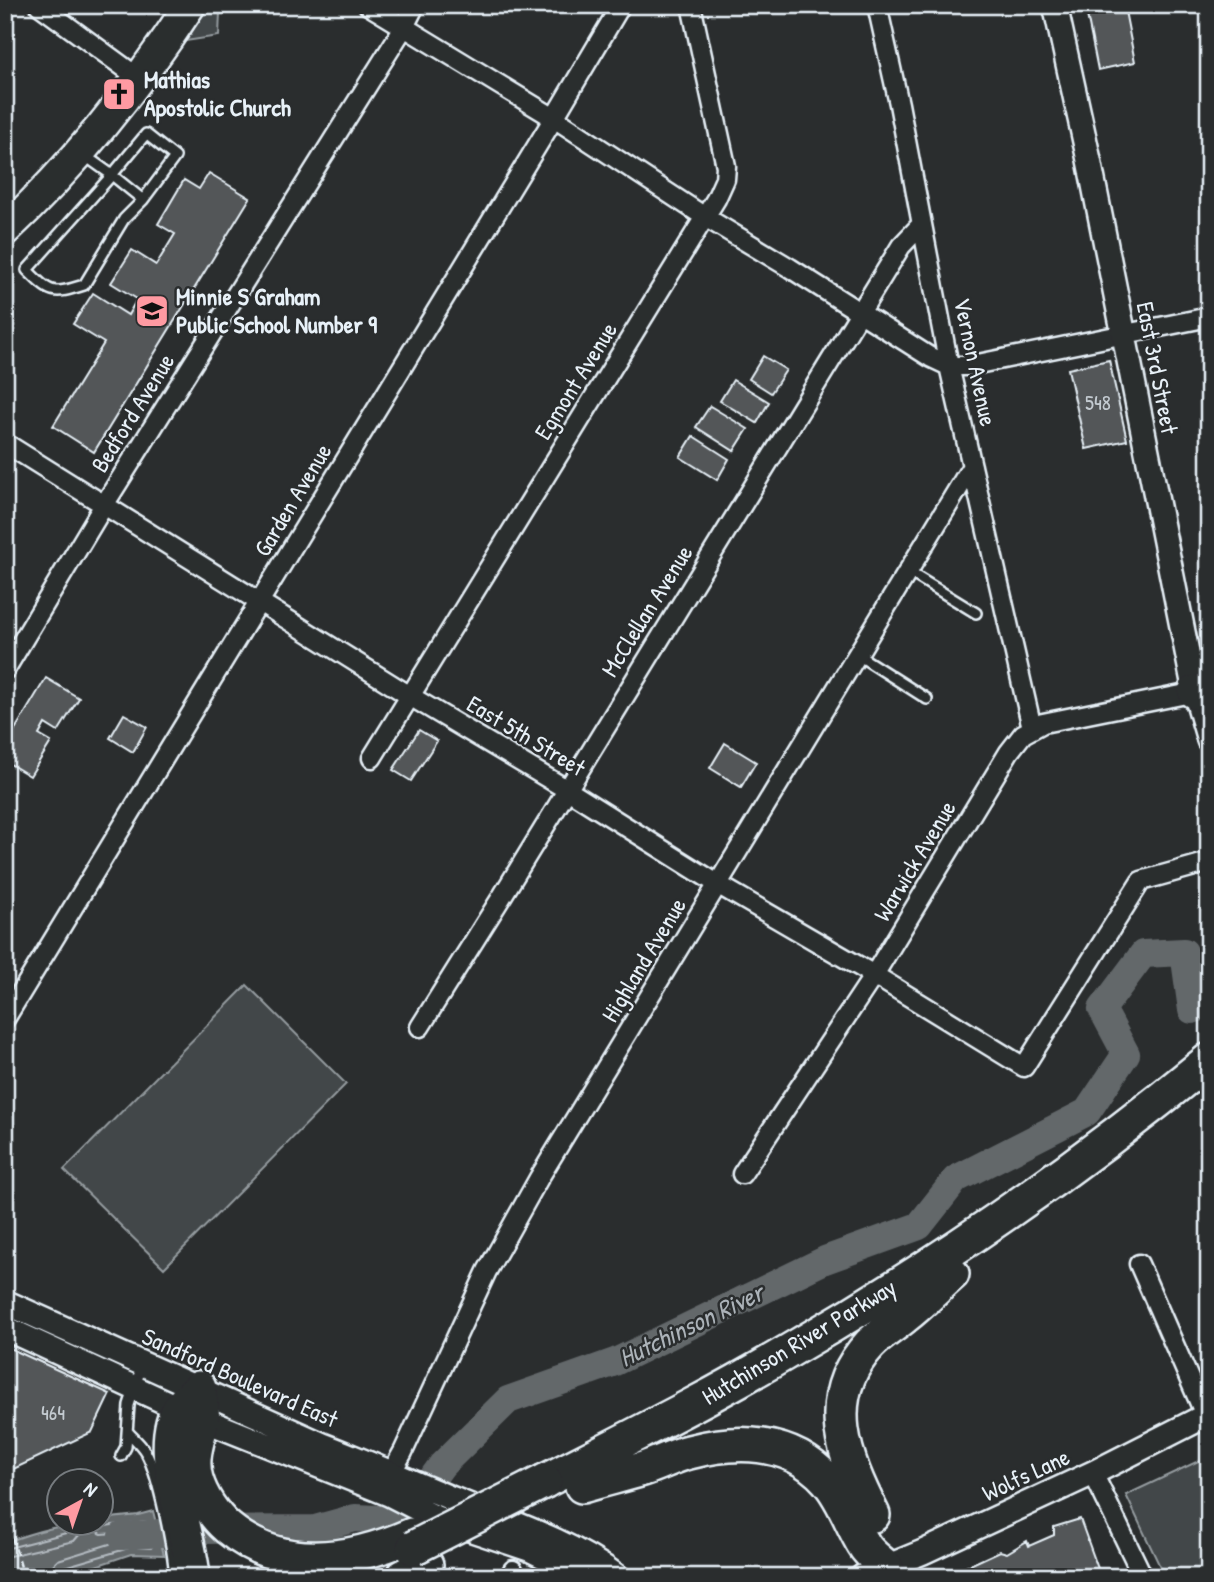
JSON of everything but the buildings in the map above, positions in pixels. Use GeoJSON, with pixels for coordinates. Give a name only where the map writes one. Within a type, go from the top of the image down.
{"type":"FeatureCollection","features":[{"type":"Feature","properties":{"kind":"highway","name":"Hutchinson River Parkway"},"geometry":{"type":"LineString","coordinates":[[361,1577],[548,1492],[865,1305],[1056,1177],[1209,1060]]}},
{"type":"Feature","properties":{"kind":"highway","name":"Hutchinson River Parkway"},"geometry":{"type":"LineString","coordinates":[[548,1492],[582,1486],[754,1394],[952,1274],[1067,1194],[1209,1086]]}},
{"type":"Feature","properties":{"kind":"highway"},"geometry":{"type":"LineString","coordinates":[[875,1572],[884,1538],[850,1470],[845,1453],[841,1423],[844,1398],[854,1368],[870,1345],[952,1274]]}},
{"type":"Feature","properties":{"kind":"highway"},"geometry":{"type":"LineString","coordinates":[[183,1567],[171,1437],[194,1404]]}},
{"type":"Feature","properties":{"kind":"highway"},"geometry":{"type":"LineString","coordinates":[[582,1486],[715,1446],[749,1444],[778,1449],[804,1461],[827,1480],[866,1548],[875,1572]]}},
{"type":"Feature","properties":{"kind":"highway"},"geometry":{"type":"LineString","coordinates":[[175,1481],[205,1500],[224,1524],[244,1540],[271,1552],[296,1558],[334,1558],[369,1551],[418,1549]]}},
{"type":"Feature","properties":{"kind":"main road"},"geometry":{"type":"LineString","coordinates":[[5,230],[51,186],[80,152],[139,79],[190,5]]}},
{"type":"Feature","properties":{"kind":"street"},"geometry":{"type":"LineString","coordinates":[[39,5],[139,79]]}},
{"type":"Feature","properties":{"kind":"street"},"geometry":{"type":"LineString","coordinates":[[368,5],[554,118],[859,313],[949,366],[1007,360],[1209,317]]}},
{"type":"Feature","properties":{"kind":"street","name":"Bedford Avenue"},"geometry":{"type":"LineString","coordinates":[[5,670],[104,505],[404,27],[415,5]]}},
{"type":"Feature","properties":{"kind":"street","name":"Garden Avenue"},"geometry":{"type":"LineString","coordinates":[[5,1019],[621,5]]}},
{"type":"Feature","properties":{"kind":"street","name":"Egmont Avenue"},"geometry":{"type":"LineString","coordinates":[[372,758],[716,199],[725,179],[726,166],[691,5]]}},
{"type":"Feature","properties":{"kind":"street","name":"Vernon Avenue"},"geometry":{"type":"LineString","coordinates":[[877,5],[899,104],[949,366],[1032,728]]}},
{"type":"Feature","properties":{"kind":"street","name":"East 3rd Street"},"geometry":{"type":"LineString","coordinates":[[1055,5],[1124,335],[1204,692],[1209,740]]}},
{"type":"Feature","properties":{"kind":"street","name":"McClellan Avenue"},"geometry":{"type":"LineString","coordinates":[[420,1027],[502,898],[566,789],[859,313],[901,246],[921,225]]}},
{"type":"Feature","properties":{"kind":"street","name":"East 5th Street"},"geometry":{"type":"LineString","coordinates":[[5,443],[410,696],[1024,1067],[1141,881],[1209,862]]}},
{"type":"Feature","properties":{"kind":"street","name":"Highland Avenue"},"geometry":{"type":"LineString","coordinates":[[390,1484],[487,1271],[539,1178],[972,466]]}},
{"type":"Feature","properties":{"kind":"street"},"geometry":{"type":"LineString","coordinates":[[1032,728],[1043,723],[1204,692]]}},
{"type":"Feature","properties":{"kind":"street","name":"Warwick Avenue"},"geometry":{"type":"LineString","coordinates":[[742,1174],[874,975],[1009,752],[1023,734],[1032,728]]}},
{"type":"Feature","properties":{"kind":"street"},"geometry":{"type":"LineString","coordinates":[[1139,1264],[1207,1414]]}},
{"type":"Feature","properties":{"kind":"street","name":"Sandford Boulevard East"},"geometry":{"type":"LineString","coordinates":[[5,1302],[143,1363],[194,1404]]}},
{"type":"Feature","properties":{"kind":"street","name":"Sandford Boulevard East"},"geometry":{"type":"LineString","coordinates":[[12,1334],[134,1387],[323,1445],[390,1484],[454,1500],[538,1532],[618,1577]]}},
{"type":"Feature","properties":{"kind":"street","name":"Wolfs Lane"},"geometry":{"type":"LineString","coordinates":[[875,1572],[1093,1473],[1207,1414]]}},
{"type":"Feature","properties":{"kind":"street"},"geometry":{"type":"LineString","coordinates":[[1093,1473],[1143,1577]]}},
{"type":"Feature","properties":{"kind":"street","name":"Sandford Boulevard East"},"geometry":{"type":"LineString","coordinates":[[390,1484],[418,1549],[529,1549],[584,1577]]}},
{"type":"Feature","properties":{"kind":"lane"},"geometry":{"type":"LineString","coordinates":[[146,134],[175,157],[143,200],[124,219],[84,285],[58,293],[44,287],[27,270],[112,175],[146,134]]}},
{"type":"Feature","properties":{"kind":"lane"},"geometry":{"type":"LineString","coordinates":[[80,152],[143,200]]}},
{"type":"Feature","properties":{"kind":"lane"},"geometry":{"type":"LineString","coordinates":[[909,572],[976,613]]}},
{"type":"Feature","properties":{"kind":"lane"},"geometry":{"type":"LineString","coordinates":[[858,655],[927,699]]}},
{"type":"Feature","properties":{"kind":"lane"},"geometry":{"type":"LineString","coordinates":[[121,1456],[126,1447],[134,1387],[143,1363]]}},
{"type":"Feature","properties":{"kind":"lane"},"geometry":{"type":"LineString","coordinates":[[128,1432],[175,1481]]}},
{"type":"Feature","properties":{"kind":"path"},"geometry":{"type":"LineString","coordinates":[[5,1514],[24,1577]]}},
{"type":"Feature","properties":{"kind":"shaded area"},"geometry":{"type":"Polygon","coordinates":[[[209,5],[223,5],[219,36],[186,41],[209,5]]]}},
{"type":"Feature","properties":{"kind":"shaded area"},"geometry":{"type":"Polygon","coordinates":[[[247,985],[346,1084],[164,1268],[64,1170],[247,985]]]}},
{"type":"Feature","properties":{"kind":"shaded area"},"geometry":{"type":"Polygon","coordinates":[[[1209,1456],[1209,1577],[1165,1577],[1126,1495],[1209,1456]]]}},
{"type":"Feature","properties":{"kind":"water"},"geometry":{"type":"Polygon","coordinates":[[[153,1511],[164,1555],[131,1554],[78,1572],[42,1577],[5,1577],[5,1543],[46,1530],[46,1536],[116,1536],[116,1517],[153,1511]]]}},
{"type":"Feature","properties":{"kind":"waterway","name":"Hutchinson River"},"geometry":{"type":"LineString","coordinates":[[122,1536],[200,1530],[315,1529],[355,1518],[402,1520],[442,1465],[508,1400],[615,1362],[825,1260],[919,1226],[956,1179],[1087,1112],[1126,1054],[1102,1009],[1143,954],[1184,952],[1192,1010],[1209,1004]]}},
{"type":"Feature","properties":{"kind":"place","name":"Mathias Apostolic Church"},"geometry":{"type":"Point","coordinates":[119,94]}},
{"type":"Feature","properties":{"kind":"place","name":"Minnie S Graham Public School Number 9"},"geometry":{"type":"Point","coordinates":[152,311]}}]}
